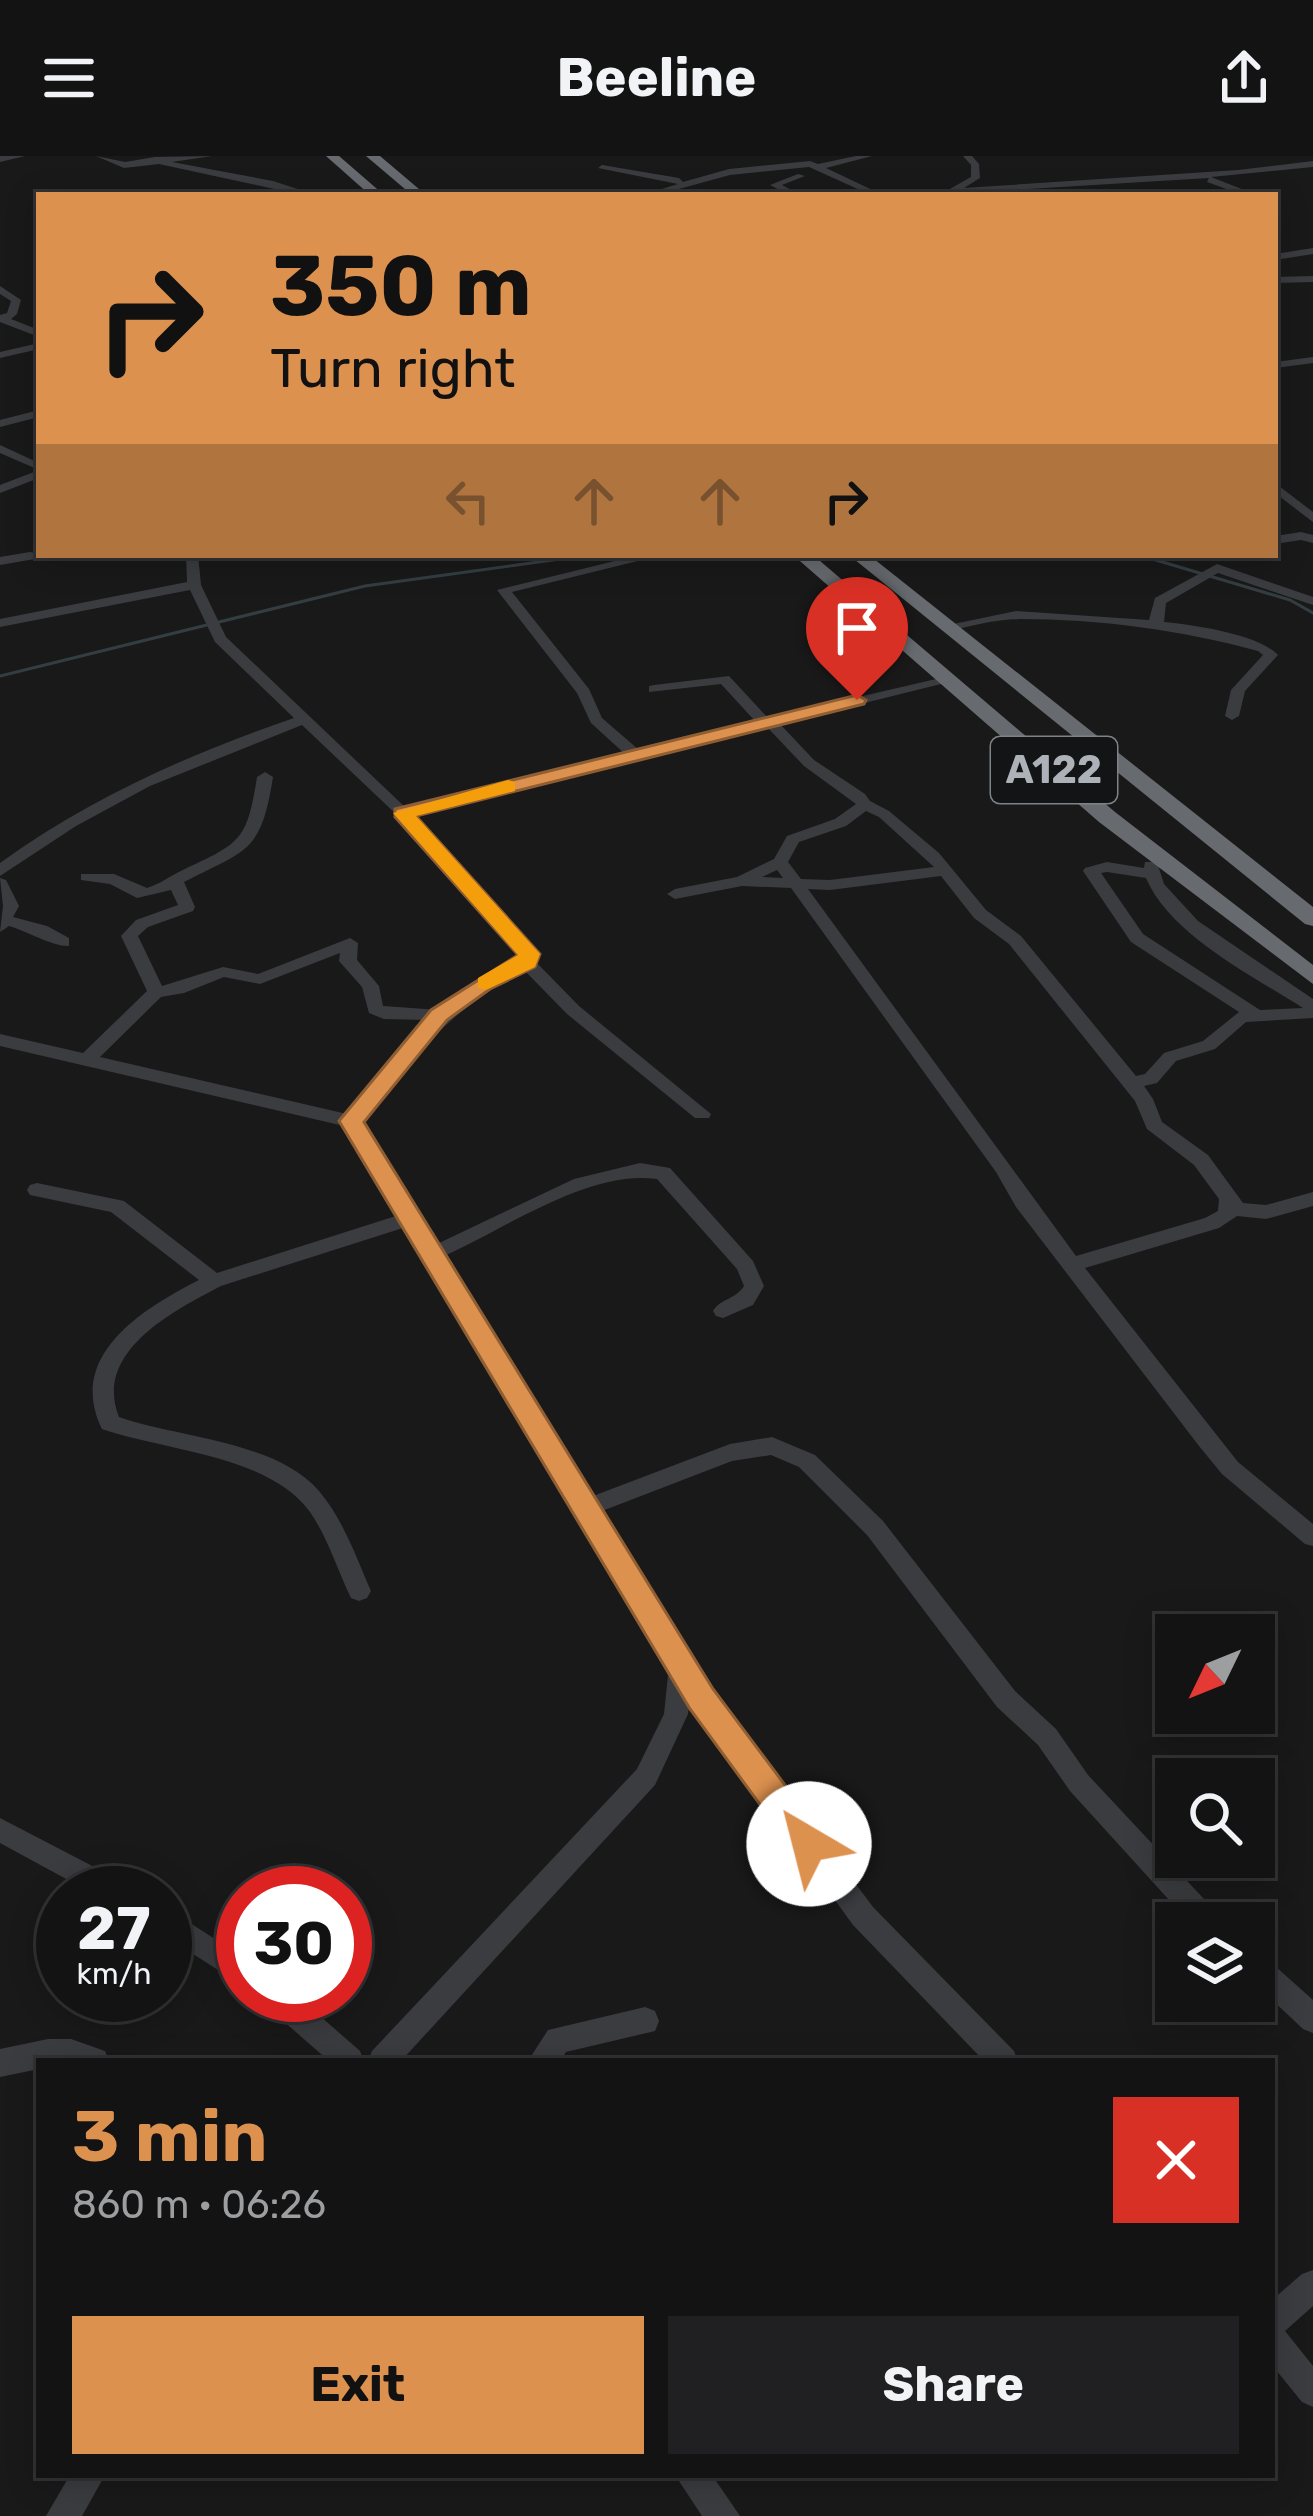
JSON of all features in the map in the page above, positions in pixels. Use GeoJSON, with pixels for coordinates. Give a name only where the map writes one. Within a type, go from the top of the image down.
{"type":"FeatureCollection","features":[{"type":"Feature","properties":{"kind":"highway"},"geometry":{"type":"LineString","coordinates":[[332,156],[373,190],[416,192]]}},
{"type":"Feature","properties":{"kind":"highway"},"geometry":{"type":"LineString","coordinates":[[372,156],[416,192]]}},
{"type":"Feature","properties":{"kind":"highway","name":"A122"},"geometry":{"type":"LineString","coordinates":[[805,558],[1020,742],[1151,863],[1313,977]]}},
{"type":"Feature","properties":{"kind":"highway","name":"A122"},"geometry":{"type":"LineString","coordinates":[[862,558],[1313,920]]}},
{"type":"Feature","properties":{"kind":"highway"},"geometry":{"type":"LineString","coordinates":[[951,684],[1007,678]]}},
{"type":"Feature","properties":{"kind":"highway"},"geometry":{"type":"LineString","coordinates":[[1020,742],[1073,730]]}},
{"type":"Feature","properties":{"kind":"street"},"geometry":{"type":"LineString","coordinates":[[0,159],[21,156]]}},
{"type":"Feature","properties":{"kind":"street"},"geometry":{"type":"LineString","coordinates":[[100,156],[124,165],[208,156]]}},
{"type":"Feature","properties":{"kind":"street"},"geometry":{"type":"LineString","coordinates":[[795,156],[871,192]]}},
{"type":"Feature","properties":{"kind":"street"},"geometry":{"type":"LineString","coordinates":[[790,192],[774,184],[868,156]]}},
{"type":"Feature","properties":{"kind":"street"},"geometry":{"type":"LineString","coordinates":[[950,192],[976,178],[975,164],[968,156]]}},
{"type":"Feature","properties":{"kind":"street"},"geometry":{"type":"LineString","coordinates":[[155,160],[190,173],[232,176],[299,192]]}},
{"type":"Feature","properties":{"kind":"street"},"geometry":{"type":"LineString","coordinates":[[962,192],[1192,175],[1284,162],[1313,164]]}},
{"type":"Feature","properties":{"kind":"street"},"geometry":{"type":"LineString","coordinates":[[1284,162],[1313,178]]}},
{"type":"Feature","properties":{"kind":"street"},"geometry":{"type":"LineString","coordinates":[[602,168],[685,184]]}},
{"type":"Feature","properties":{"kind":"street"},"geometry":{"type":"LineString","coordinates":[[657,192],[729,172],[818,168]]}},
{"type":"Feature","properties":{"kind":"street"},"geometry":{"type":"LineString","coordinates":[[1192,175],[1243,192]]}},
{"type":"Feature","properties":{"kind":"street"},"geometry":{"type":"LineString","coordinates":[[1278,257],[1313,251]]}},
{"type":"Feature","properties":{"kind":"street"},"geometry":{"type":"LineString","coordinates":[[1278,280],[1313,279]]}},
{"type":"Feature","properties":{"kind":"street"},"geometry":{"type":"LineString","coordinates":[[0,289],[16,300],[36,295]]}},
{"type":"Feature","properties":{"kind":"street"},"geometry":{"type":"LineString","coordinates":[[1,318],[12,314],[16,300]]}},
{"type":"Feature","properties":{"kind":"street"},"geometry":{"type":"LineString","coordinates":[[1,318],[36,333]]}},
{"type":"Feature","properties":{"kind":"street"},"geometry":{"type":"LineString","coordinates":[[0,355],[36,347]]}},
{"type":"Feature","properties":{"kind":"street"},"geometry":{"type":"LineString","coordinates":[[1278,365],[1313,360]]}},
{"type":"Feature","properties":{"kind":"street"},"geometry":{"type":"LineString","coordinates":[[0,424],[36,414]]}},
{"type":"Feature","properties":{"kind":"street"},"geometry":{"type":"LineString","coordinates":[[0,449],[36,468]]}},
{"type":"Feature","properties":{"kind":"street"},"geometry":{"type":"LineString","coordinates":[[0,489],[36,471]]}},
{"type":"Feature","properties":{"kind":"street"},"geometry":{"type":"LineString","coordinates":[[1278,489],[1313,518]]}},
{"type":"Feature","properties":{"kind":"street"},"geometry":{"type":"LineString","coordinates":[[1278,540],[1313,539]]}},
{"type":"Feature","properties":{"kind":"street"},"geometry":{"type":"LineString","coordinates":[[0,561],[30,556]]}},
{"type":"Feature","properties":{"kind":"street"},"geometry":{"type":"LineString","coordinates":[[192,558],[194,585],[220,639],[403,813],[511,930],[529,954],[527,963]]}},
{"type":"Feature","properties":{"kind":"street"},"geometry":{"type":"LineString","coordinates":[[634,754],[596,720],[584,692],[504,590],[643,558]]}},
{"type":"Feature","properties":{"kind":"street"},"geometry":{"type":"LineString","coordinates":[[1150,624],[1157,621],[1160,601],[1172,590],[1238,558]]}},
{"type":"Feature","properties":{"kind":"street"},"geometry":{"type":"LineString","coordinates":[[1217,568],[1313,601]]}},
{"type":"Feature","properties":{"kind":"street"},"geometry":{"type":"LineString","coordinates":[[0,623],[194,585]]}},
{"type":"Feature","properties":{"kind":"street"},"geometry":{"type":"LineString","coordinates":[[946,627],[1016,614],[1150,624],[1263,648],[1271,655],[1238,690],[1232,716]]}},
{"type":"Feature","properties":{"kind":"street"},"geometry":{"type":"LineString","coordinates":[[654,689],[724,679],[809,763],[933,856],[980,914],[1015,940],[1132,1084],[1154,1125],[1201,1160],[1228,1201],[1252,1214],[1313,1199]]}},
{"type":"Feature","properties":{"kind":"street"},"geometry":{"type":"LineString","coordinates":[[403,813],[634,754],[951,684]]}},
{"type":"Feature","properties":{"kind":"street"},"geometry":{"type":"LineString","coordinates":[[0,871],[105,800],[232,743],[302,720]]}},
{"type":"Feature","properties":{"kind":"street"},"geometry":{"type":"LineString","coordinates":[[86,877],[114,879],[137,893],[156,892],[248,845],[258,826],[265,777]]}},
{"type":"Feature","properties":{"kind":"street"},"geometry":{"type":"LineString","coordinates":[[742,881],[780,862],[793,839],[856,815],[864,804]]}},
{"type":"Feature","properties":{"kind":"street"},"geometry":{"type":"LineString","coordinates":[[780,862],[1004,1169],[1023,1202],[1230,1468],[1313,1537]]}},
{"type":"Feature","properties":{"kind":"street"},"geometry":{"type":"LineString","coordinates":[[1254,1014],[1137,938],[1091,871],[1151,863],[1158,891],[1185,918],[1303,1007]]}},
{"type":"Feature","properties":{"kind":"street"},"geometry":{"type":"LineString","coordinates":[[675,894],[742,881],[846,884],[944,872]]}},
{"type":"Feature","properties":{"kind":"street"},"geometry":{"type":"LineString","coordinates":[[156,992],[129,936],[148,919],[179,914],[187,907],[176,882]]}},
{"type":"Feature","properties":{"kind":"street"},"geometry":{"type":"LineString","coordinates":[[0,883],[11,906],[3,924],[41,930],[63,942]]}},
{"type":"Feature","properties":{"kind":"street"},"geometry":{"type":"LineString","coordinates":[[88,1059],[156,992],[224,972],[260,979],[350,943],[348,961],[370,986],[375,1009],[384,1014],[439,1015]]}},
{"type":"Feature","properties":{"kind":"street"},"geometry":{"type":"LineString","coordinates":[[351,1121],[439,1015],[482,985],[527,963]]}},
{"type":"Feature","properties":{"kind":"street"},"geometry":{"type":"LineString","coordinates":[[527,963],[573,1010],[702,1114]]}},
{"type":"Feature","properties":{"kind":"street"},"geometry":{"type":"LineString","coordinates":[[1132,1084],[1150,1079],[1171,1057],[1209,1045],[1230,1024],[1254,1014],[1303,1007]]}},
{"type":"Feature","properties":{"kind":"street"},"geometry":{"type":"LineString","coordinates":[[0,1040],[351,1121],[702,1699],[863,1916],[1001,2058]]}},
{"type":"Feature","properties":{"kind":"street"},"geometry":{"type":"LineString","coordinates":[[434,1253],[578,1187],[646,1166],[663,1172],[746,1266],[754,1286],[746,1300],[723,1311]]}},
{"type":"Feature","properties":{"kind":"street"},"geometry":{"type":"LineString","coordinates":[[37,1190],[117,1206],[214,1281]]}},
{"type":"Feature","properties":{"kind":"street"},"geometry":{"type":"LineString","coordinates":[[1074,1264],[1212,1223],[1228,1214],[1228,1201]]}},
{"type":"Feature","properties":{"kind":"street"},"geometry":{"type":"LineString","coordinates":[[359,1591],[331,1531],[300,1485],[257,1466],[110,1424],[99,1406],[97,1388],[127,1338],[184,1295],[214,1281],[411,1218]]}},
{"type":"Feature","properties":{"kind":"street"},"geometry":{"type":"LineString","coordinates":[[589,1507],[730,1453],[772,1446],[807,1461],[875,1528],[1006,1700],[1048,1737],[1079,1784],[1189,1902]]}},
{"type":"Feature","properties":{"kind":"street"},"geometry":{"type":"LineString","coordinates":[[385,2058],[646,1777],[676,1714],[680,1675],[662,1628]]}},
{"type":"Feature","properties":{"kind":"street"},"geometry":{"type":"LineString","coordinates":[[0,1830],[67,1866]]}},
{"type":"Feature","properties":{"kind":"street"},"geometry":{"type":"LineString","coordinates":[[1275,1984],[1313,2019]]}},
{"type":"Feature","properties":{"kind":"street"},"geometry":{"type":"LineString","coordinates":[[544,2058],[558,2040],[645,2020]]}},
{"type":"Feature","properties":{"kind":"street"},"geometry":{"type":"LineString","coordinates":[[306,2022],[347,2058]]}},
{"type":"Feature","properties":{"kind":"street"},"geometry":{"type":"LineString","coordinates":[[0,2063],[52,2051],[78,2052],[89,2058]]}},
{"type":"Feature","properties":{"kind":"street"},"geometry":{"type":"LineString","coordinates":[[1275,2318],[1313,2285]]}},
{"type":"Feature","properties":{"kind":"street"},"geometry":{"type":"LineString","coordinates":[[1275,2344],[1313,2391]]}},
{"type":"Feature","properties":{"kind":"street"},"geometry":{"type":"LineString","coordinates":[[63,2516],[87,2478]]}},
{"type":"Feature","properties":{"kind":"street"},"geometry":{"type":"LineString","coordinates":[[693,2478],[723,2516]]}},
{"type":"Feature","properties":{"kind":"waterway"},"geometry":{"type":"LineString","coordinates":[[0,676],[365,586],[567,558]]}},
{"type":"Feature","properties":{"kind":"waterway"},"geometry":{"type":"LineString","coordinates":[[1149,558],[1290,600],[1313,613]]}},
{"type":"Feature","properties":{"kind":"slow traffic"},"geometry":{"type":"LineString","coordinates":[[486,983],[527,963],[529,954],[403,813],[508,786]]}},
{"type":"Feature","properties":{"kind":"route"},"geometry":{"type":"LineString","coordinates":[[809,1844],[702,1699],[351,1121],[439,1015],[482,985],[527,963],[529,954],[403,813],[857,700]]}}]}
